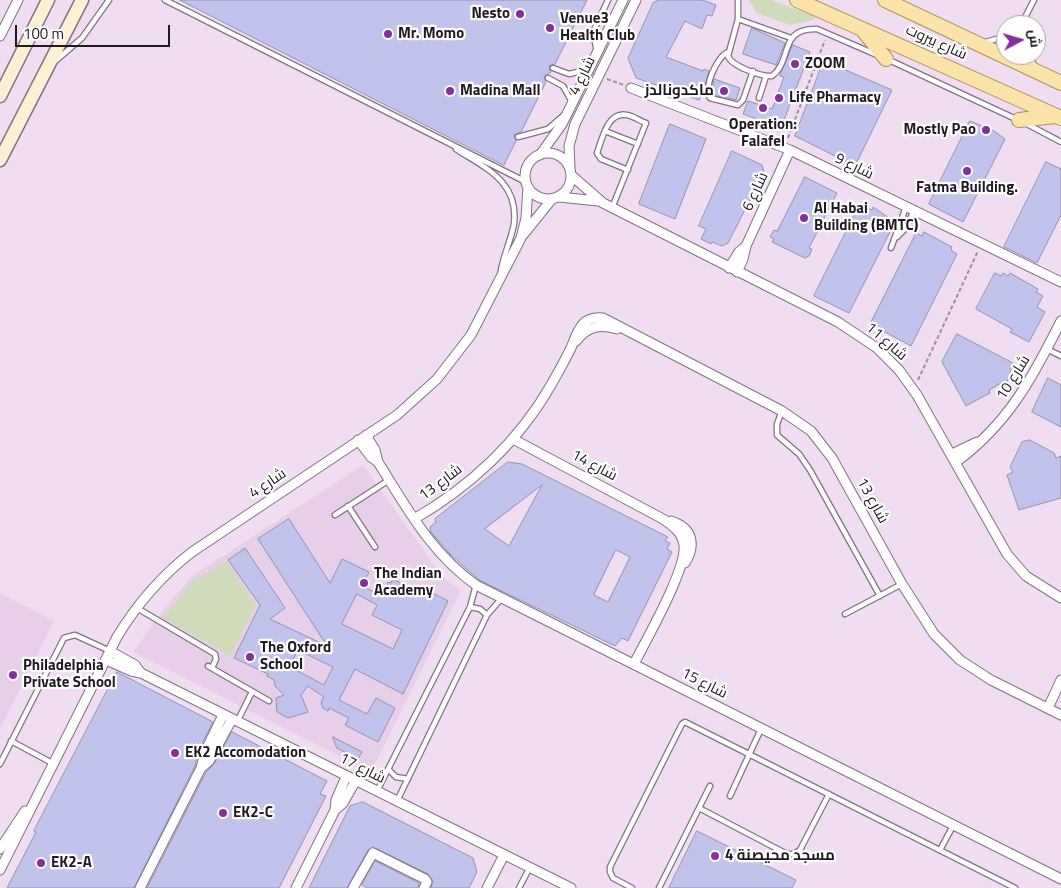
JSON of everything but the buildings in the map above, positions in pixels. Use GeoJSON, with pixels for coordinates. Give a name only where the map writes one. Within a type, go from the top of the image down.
{"type":"FeatureCollection","features":[{"type":"Feature","properties":{"kind":"main road","name":"شارع بيروت"},"geometry":{"type":"LineString","coordinates":[[797,0],[860,26],[1058,117]]}},
{"type":"Feature","properties":{"kind":"main road","name":"شارع بيروت"},"geometry":{"type":"LineString","coordinates":[[885,0],[980,42],[1061,82]]}},
{"type":"Feature","properties":{"kind":"main road"},"geometry":{"type":"LineString","coordinates":[[860,26],[886,59]]}},
{"type":"Feature","properties":{"kind":"main road"},"geometry":{"type":"LineString","coordinates":[[1019,120],[1058,117]]}},
{"type":"Feature","properties":{"kind":"street"},"geometry":{"type":"LineString","coordinates":[[0,36],[18,0]]}},
{"type":"Feature","properties":{"kind":"street"},"geometry":{"type":"LineString","coordinates":[[2,87],[48,0]]}},
{"type":"Feature","properties":{"kind":"street"},"geometry":{"type":"LineString","coordinates":[[0,160],[82,0]]}},
{"type":"Feature","properties":{"kind":"street","name":"شارع 4"},"geometry":{"type":"LineString","coordinates":[[540,154],[558,132],[623,0]]}},
{"type":"Feature","properties":{"kind":"street","name":"شارع 4"},"geometry":{"type":"LineString","coordinates":[[570,171],[569,146],[574,124],[636,0]]}},
{"type":"Feature","properties":{"kind":"street","name":"شارع 9"},"geometry":{"type":"LineString","coordinates":[[630,88],[787,149],[1061,282]]}},
{"type":"Feature","properties":{"kind":"street","name":"شارع 6"},"geometry":{"type":"LineString","coordinates":[[733,270],[739,252],[746,246],[787,149]]}},
{"type":"Feature","properties":{"kind":"street"},"geometry":{"type":"LineString","coordinates":[[540,154],[554,154],[566,162],[570,171],[568,188],[555,198],[541,198],[527,184],[528,166],[540,154]]}},
{"type":"Feature","properties":{"kind":"street","name":"شارع 11"},"geometry":{"type":"LineString","coordinates":[[570,171],[603,203],[852,330],[888,358],[913,389],[954,458],[1000,543],[1016,566],[1037,585],[1061,598]]}},
{"type":"Feature","properties":{"kind":"street","name":"شارع 4"},"geometry":{"type":"LineString","coordinates":[[521,238],[526,218],[527,184]]}},
{"type":"Feature","properties":{"kind":"street","name":"شارع 4"},"geometry":{"type":"LineString","coordinates":[[0,870],[108,655],[136,608],[162,578],[192,552],[404,410],[443,372],[471,334],[521,238],[555,198]]}},
{"type":"Feature","properties":{"kind":"street","name":"شارع 11"},"geometry":{"type":"LineString","coordinates":[[555,198],[603,203]]}},
{"type":"Feature","properties":{"kind":"street","name":"شارع 10"},"geometry":{"type":"LineString","coordinates":[[954,458],[980,442],[1014,405],[1061,321]]}},
{"type":"Feature","properties":{"kind":"street","name":"شارع 13"},"geometry":{"type":"LineString","coordinates":[[414,519],[454,492],[513,438],[543,399],[571,347],[583,333],[592,327],[603,326],[629,333],[782,411],[811,431],[822,444],[902,584],[934,634],[960,660],[991,680],[1061,715]]}},
{"type":"Feature","properties":{"kind":"street","name":"شارع 15"},"geometry":{"type":"LineString","coordinates":[[362,438],[371,457],[378,462],[414,519],[442,558],[476,585],[1061,879]]}},
{"type":"Feature","properties":{"kind":"street","name":"شارع 14"},"geometry":{"type":"LineString","coordinates":[[513,438],[663,518],[683,526],[691,537],[691,551],[676,576],[634,664]]}},
{"type":"Feature","properties":{"kind":"street","name":"شارع 17"},"geometry":{"type":"LineString","coordinates":[[108,655],[131,672],[141,673],[355,782],[571,888]]}},
{"type":"Feature","properties":{"kind":"street"},"geometry":{"type":"LineString","coordinates":[[1048,708],[1061,680]]}},
{"type":"Feature","properties":{"kind":"street"},"geometry":{"type":"LineString","coordinates":[[140,888],[201,768],[205,752],[230,718]]}},
{"type":"Feature","properties":{"kind":"street","name":"شارع 4"},"geometry":{"type":"LineString","coordinates":[[0,849],[52,767]]}},
{"type":"Feature","properties":{"kind":"street"},"geometry":{"type":"LineString","coordinates":[[336,810],[336,800],[346,777]]}},
{"type":"Feature","properties":{"kind":"street"},"geometry":{"type":"LineString","coordinates":[[296,888],[336,810],[343,803],[355,782]]}},
{"type":"Feature","properties":{"kind":"street"},"geometry":{"type":"LineString","coordinates":[[353,888],[372,853],[425,879],[427,882],[424,888]]}},
{"type":"Feature","properties":{"kind":"street"},"geometry":{"type":"LineString","coordinates":[[487,888],[504,855]]}},
{"type":"Feature","properties":{"kind":"lane"},"geometry":{"type":"LineString","coordinates":[[48,66],[72,49],[109,0]]}},
{"type":"Feature","properties":{"kind":"lane"},"geometry":{"type":"LineString","coordinates":[[165,0],[527,184]]}},
{"type":"Feature","properties":{"kind":"lane"},"geometry":{"type":"LineString","coordinates":[[597,52],[593,32],[608,0]]}},
{"type":"Feature","properties":{"kind":"lane"},"geometry":{"type":"LineString","coordinates":[[738,0],[738,19],[729,52],[731,62],[766,76],[772,76],[777,72],[791,38],[807,29],[817,29],[1019,120],[1061,142]]}},
{"type":"Feature","properties":{"kind":"lane"},"geometry":{"type":"LineString","coordinates":[[1027,15],[1034,0]]}},
{"type":"Feature","properties":{"kind":"lane"},"geometry":{"type":"LineString","coordinates":[[738,19],[791,38]]}},
{"type":"Feature","properties":{"kind":"lane"},"geometry":{"type":"LineString","coordinates":[[980,42],[996,40]]}},
{"type":"Feature","properties":{"kind":"lane"},"geometry":{"type":"LineString","coordinates":[[729,52],[719,59],[707,89],[710,98],[738,105],[743,100],[753,71]]}},
{"type":"Feature","properties":{"kind":"lane"},"geometry":{"type":"LineString","coordinates":[[1034,65],[1037,70]]}},
{"type":"Feature","properties":{"kind":"lane"},"geometry":{"type":"LineString","coordinates":[[553,68],[564,73],[574,74],[588,70]]}},
{"type":"Feature","properties":{"kind":"lane"},"geometry":{"type":"LineString","coordinates":[[560,84],[564,73]]}},
{"type":"Feature","properties":{"kind":"lane"},"geometry":{"type":"LineString","coordinates":[[759,98],[766,76]]}},
{"type":"Feature","properties":{"kind":"lane"},"geometry":{"type":"LineString","coordinates":[[518,137],[548,129],[571,105],[569,94],[560,84],[548,78]]}},
{"type":"Feature","properties":{"kind":"lane"},"geometry":{"type":"LineString","coordinates":[[382,109],[384,104]]}},
{"type":"Feature","properties":{"kind":"lane"},"geometry":{"type":"LineString","coordinates":[[612,208],[628,170],[646,123],[627,115],[618,116],[610,121],[597,153],[601,159],[628,170]]}},
{"type":"Feature","properties":{"kind":"lane"},"geometry":{"type":"LineString","coordinates":[[604,132],[638,144]]}},
{"type":"Feature","properties":{"kind":"lane"},"geometry":{"type":"LineString","coordinates":[[447,142],[491,170],[508,191],[513,209],[514,224],[500,278]]}},
{"type":"Feature","properties":{"kind":"lane"},"geometry":{"type":"LineString","coordinates":[[891,248],[898,226],[910,210]]}},
{"type":"Feature","properties":{"kind":"lane"},"geometry":{"type":"LineString","coordinates":[[896,237],[904,230],[910,210]]}},
{"type":"Feature","properties":{"kind":"lane"},"geometry":{"type":"LineString","coordinates":[[1047,349],[1061,356]]}},
{"type":"Feature","properties":{"kind":"lane"},"geometry":{"type":"LineString","coordinates":[[782,411],[777,424],[777,435],[799,454],[810,470],[880,596]]}},
{"type":"Feature","properties":{"kind":"lane"},"geometry":{"type":"LineString","coordinates":[[335,514],[389,480]]}},
{"type":"Feature","properties":{"kind":"lane"},"geometry":{"type":"LineString","coordinates":[[348,506],[375,547]]}},
{"type":"Feature","properties":{"kind":"lane"},"geometry":{"type":"LineString","coordinates":[[845,614],[902,584]]}},
{"type":"Feature","properties":{"kind":"lane"},"geometry":{"type":"LineString","coordinates":[[377,792],[470,607],[476,585]]}},
{"type":"Feature","properties":{"kind":"lane"},"geometry":{"type":"LineString","coordinates":[[397,803],[487,615],[501,599]]}},
{"type":"Feature","properties":{"kind":"lane"},"geometry":{"type":"LineString","coordinates":[[470,607],[480,609],[487,615]]}},
{"type":"Feature","properties":{"kind":"lane"},"geometry":{"type":"LineString","coordinates":[[136,608],[215,654],[216,659],[210,667],[269,701]]}},
{"type":"Feature","properties":{"kind":"lane"},"geometry":{"type":"LineString","coordinates":[[0,764],[64,638],[75,635],[108,655]]}},
{"type":"Feature","properties":{"kind":"lane"},"geometry":{"type":"LineString","coordinates":[[230,718],[252,692]]}},
{"type":"Feature","properties":{"kind":"lane"},"geometry":{"type":"LineString","coordinates":[[630,887],[611,875],[610,866],[682,724],[685,722],[1015,888]]}},
{"type":"Feature","properties":{"kind":"lane"},"geometry":{"type":"LineString","coordinates":[[730,796],[762,729]]}},
{"type":"Feature","properties":{"kind":"lane"},"geometry":{"type":"LineString","coordinates":[[11,741],[52,767]]}},
{"type":"Feature","properties":{"kind":"lane"},"geometry":{"type":"LineString","coordinates":[[388,769],[396,777],[408,779]]}},
{"type":"Feature","properties":{"kind":"lane"},"geometry":{"type":"LineString","coordinates":[[659,888],[710,786]]}},
{"type":"Feature","properties":{"kind":"lane"},"geometry":{"type":"LineString","coordinates":[[699,808],[791,855],[800,850],[828,794]]}},
{"type":"Feature","properties":{"kind":"lane"},"geometry":{"type":"LineString","coordinates":[[940,850],[953,826]]}},
{"type":"Feature","properties":{"kind":"lane"},"geometry":{"type":"LineString","coordinates":[[519,888],[530,867]]}},
{"type":"Feature","properties":{"kind":"path"},"geometry":{"type":"LineString","coordinates":[[787,149],[828,33]]}},
{"type":"Feature","properties":{"kind":"path"},"geometry":{"type":"LineString","coordinates":[[598,76],[630,88]]}},
{"type":"Feature","properties":{"kind":"path"},"geometry":{"type":"LineString","coordinates":[[913,389],[981,244]]}},
{"type":"Feature","properties":{"kind":"shaded area"},"geometry":{"type":"Polygon","coordinates":[[[363,465],[441,575],[461,591],[371,772],[133,652],[164,609],[192,576],[363,465]]]}},
{"type":"Feature","properties":{"kind":"shaded area","name":"Philadelphia Private School"},"geometry":{"type":"Polygon","coordinates":[[[0,593],[54,621],[0,729],[0,593]]]}},
{"type":"Feature","properties":{"kind":"green space"},"geometry":{"type":"Polygon","coordinates":[[[749,0],[771,0],[815,16],[813,20],[789,25],[757,13],[749,0]]]}},
{"type":"Feature","properties":{"kind":"green space"},"geometry":{"type":"Polygon","coordinates":[[[226,561],[256,605],[230,656],[163,618],[193,581],[226,561]]]}},
{"type":"Feature","properties":{"kind":"place","name":"Nesto"},"geometry":{"type":"Point","coordinates":[520,14]}},
{"type":"Feature","properties":{"kind":"place","name":"Venue3 Health Club"},"geometry":{"type":"Point","coordinates":[550,28]}},
{"type":"Feature","properties":{"kind":"place","name":"Mr. Momo"},"geometry":{"type":"Point","coordinates":[388,34]}},
{"type":"Feature","properties":{"kind":"place","name":"ZOOM"},"geometry":{"type":"Point","coordinates":[795,64]}},
{"type":"Feature","properties":{"kind":"place","name":"Madina Mall"},"geometry":{"type":"Point","coordinates":[450,91]}},
{"type":"Feature","properties":{"kind":"place","name":"ماكدونالدز"},"geometry":{"type":"Point","coordinates":[724,91]}},
{"type":"Feature","properties":{"kind":"place","name":"Life Pharmacy"},"geometry":{"type":"Point","coordinates":[779,98]}},
{"type":"Feature","properties":{"kind":"place","name":"Operation: Falafel"},"geometry":{"type":"Point","coordinates":[763,108]}},
{"type":"Feature","properties":{"kind":"place","name":"Mostly Pao"},"geometry":{"type":"Point","coordinates":[986,130]}},
{"type":"Feature","properties":{"kind":"place","name":"Fatma Building."},"geometry":{"type":"Point","coordinates":[967,171]}},
{"type":"Feature","properties":{"kind":"place","name":"Al Habai Building (BMTC)"},"geometry":{"type":"Point","coordinates":[804,218]}},
{"type":"Feature","properties":{"kind":"place","name":"The Indian Academy"},"geometry":{"type":"Point","coordinates":[364,583]}},
{"type":"Feature","properties":{"kind":"place","name":"The Oxford School"},"geometry":{"type":"Point","coordinates":[250,657]}},
{"type":"Feature","properties":{"kind":"place","name":"Philadelphia Private School"},"geometry":{"type":"Point","coordinates":[13,675]}},
{"type":"Feature","properties":{"kind":"place","name":"EK2 Accomodation"},"geometry":{"type":"Point","coordinates":[175,753]}},
{"type":"Feature","properties":{"kind":"place","name":"EK2-C"},"geometry":{"type":"Point","coordinates":[223,813]}},
{"type":"Feature","properties":{"kind":"place","name":"مسجد محيصنة 4"},"geometry":{"type":"Point","coordinates":[715,856]}},
{"type":"Feature","properties":{"kind":"place","name":"EK2-A"},"geometry":{"type":"Point","coordinates":[41,863]}}]}
